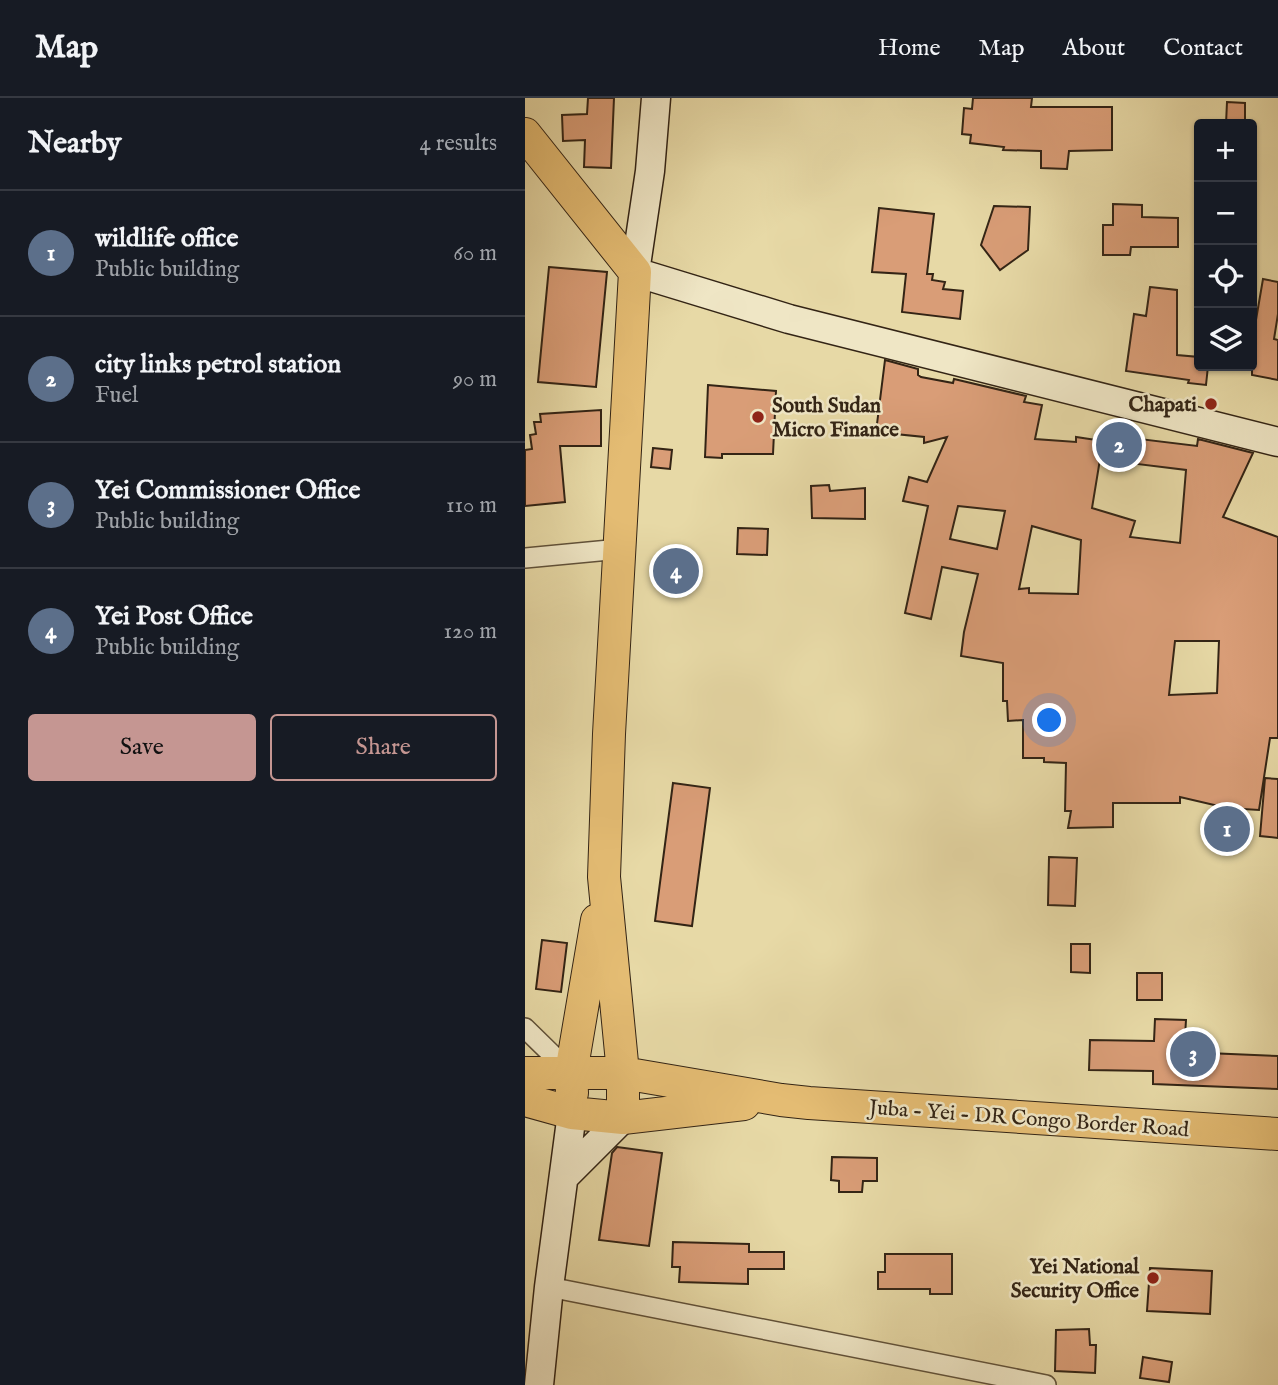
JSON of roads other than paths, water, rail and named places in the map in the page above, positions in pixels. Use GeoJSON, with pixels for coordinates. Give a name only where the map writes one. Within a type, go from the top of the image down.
{"type":"FeatureCollection","features":[{"type":"Feature","properties":{"kind":"main road"},"geometry":{"type":"LineString","coordinates":[[525,134],[635,272],[609,734],[604,877],[623,1073],[623,1118]]}},
{"type":"Feature","properties":{"kind":"main road"},"geometry":{"type":"LineString","coordinates":[[572,1114],[571,1073],[604,877]]}},
{"type":"Feature","properties":{"kind":"main road","name":"Juba - Yei - DR Congo Border Road"},"geometry":{"type":"LineString","coordinates":[[525,1073],[623,1073],[781,1100],[1278,1134]]}},
{"type":"Feature","properties":{"kind":"main road","name":"Juba - Yei - DR Congo Border Road"},"geometry":{"type":"LineString","coordinates":[[525,1100],[572,1114],[623,1118],[781,1100]]}},
{"type":"Feature","properties":{"kind":"street"},"geometry":{"type":"LineString","coordinates":[[656,98],[650,171],[635,272],[789,319],[1278,442]]}},
{"type":"Feature","properties":{"kind":"street"},"geometry":{"type":"LineString","coordinates":[[525,558],[620,549]]}},
{"type":"Feature","properties":{"kind":"street"},"geometry":{"type":"LineString","coordinates":[[525,1028],[571,1073]]}},
{"type":"Feature","properties":{"kind":"street"},"geometry":{"type":"LineString","coordinates":[[539,1385],[572,1114]]}},
{"type":"Feature","properties":{"kind":"street"},"geometry":{"type":"LineString","coordinates":[[565,1176],[623,1118]]}},
{"type":"Feature","properties":{"kind":"street"},"geometry":{"type":"LineString","coordinates":[[549,1287],[1046,1385]]}},
{"type":"Feature","properties":{"kind":"place","name":"Chapati"},"geometry":{"type":"Point","coordinates":[1211,404]}},
{"type":"Feature","properties":{"kind":"place","name":"South Sudan Micro Finance"},"geometry":{"type":"Point","coordinates":[758,417]}},
{"type":"Feature","properties":{"kind":"place","name":"city links petrol station"},"geometry":{"type":"Point","coordinates":[1119,445]}},
{"type":"Feature","properties":{"kind":"place","name":"Yei Post Office"},"geometry":{"type":"Point","coordinates":[676,571]}},
{"type":"Feature","properties":{"kind":"place","name":"wildlife office"},"geometry":{"type":"Point","coordinates":[1227,829]}},
{"type":"Feature","properties":{"kind":"place","name":"Yei Commissioner Office"},"geometry":{"type":"Point","coordinates":[1193,1054]}},
{"type":"Feature","properties":{"kind":"place","name":"Yei National Security Office"},"geometry":{"type":"Point","coordinates":[1153,1278]}}]}
